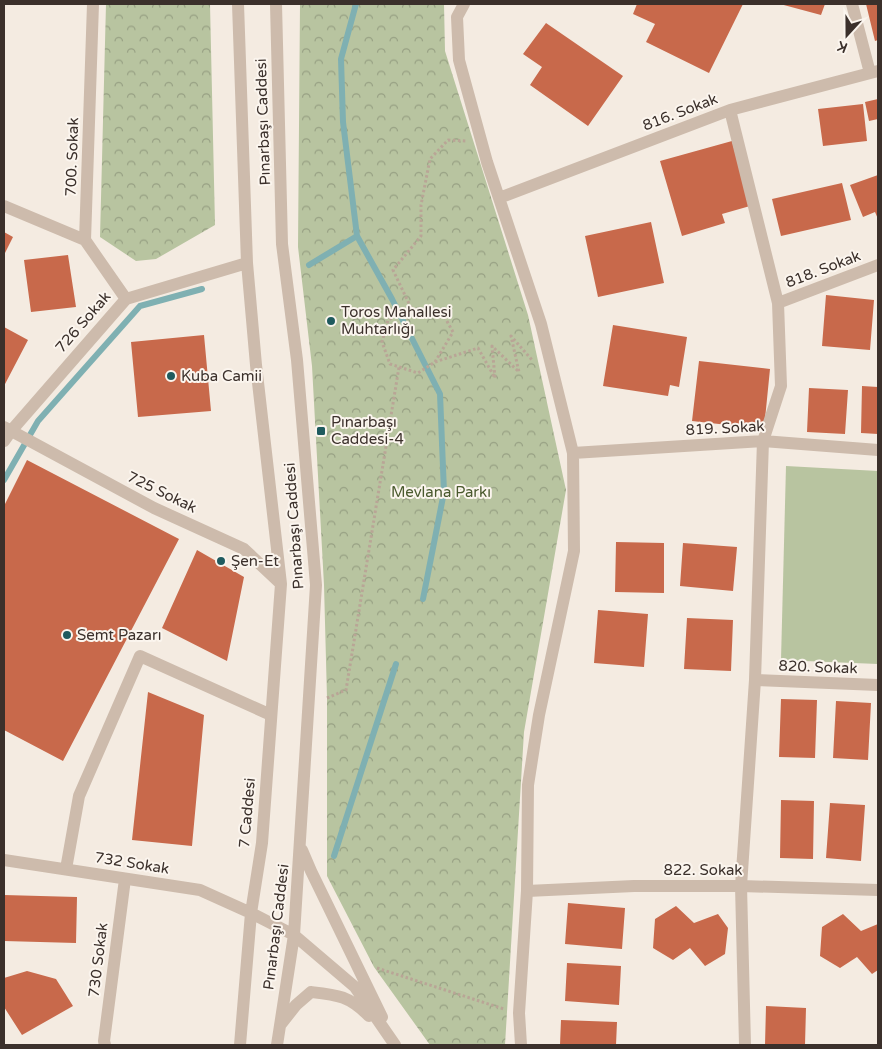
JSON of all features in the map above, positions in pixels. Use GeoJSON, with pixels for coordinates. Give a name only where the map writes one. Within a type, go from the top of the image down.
{"type":"FeatureCollection","features":[{"type":"Feature","properties":{"kind":"street","name":"700. Sokak"},"geometry":{"type":"LineString","coordinates":[[85,240],[93,4]]}},
{"type":"Feature","properties":{"kind":"street","name":"Pınarbaşı Caddesi"},"geometry":{"type":"LineString","coordinates":[[238,4],[247,263],[256,365],[281,584]]}},
{"type":"Feature","properties":{"kind":"street","name":"Pınarbaşı Caddesi"},"geometry":{"type":"LineString","coordinates":[[276,4],[282,244],[297,360],[316,585],[294,935],[276,1045]]}},
{"type":"Feature","properties":{"kind":"street"},"geometry":{"type":"LineString","coordinates":[[464,4],[457,17],[459,60],[499,198],[541,324],[573,453],[574,552],[539,715],[528,785],[527,891],[519,1013],[521,1045]]}},
{"type":"Feature","properties":{"kind":"street"},"geometry":{"type":"LineString","coordinates":[[852,4],[874,72]]}},
{"type":"Feature","properties":{"kind":"street","name":"816. Sokak"},"geometry":{"type":"LineString","coordinates":[[499,198],[730,110],[874,72]]}},
{"type":"Feature","properties":{"kind":"street"},"geometry":{"type":"LineString","coordinates":[[730,110],[778,303],[781,386],[763,441],[756,680],[741,886],[744,1045]]}},
{"type":"Feature","properties":{"kind":"street"},"geometry":{"type":"LineString","coordinates":[[4,206],[85,240],[126,298]]}},
{"type":"Feature","properties":{"kind":"street","name":"726 Sokak"},"geometry":{"type":"LineString","coordinates":[[6,433],[126,298],[247,263]]}},
{"type":"Feature","properties":{"kind":"street","name":"818. Sokak"},"geometry":{"type":"LineString","coordinates":[[778,303],[878,265]]}},
{"type":"Feature","properties":{"kind":"street","name":"725 Sokak"},"geometry":{"type":"LineString","coordinates":[[6,433],[23,437],[154,508],[244,549],[281,584]]}},
{"type":"Feature","properties":{"kind":"street","name":"819. Sokak"},"geometry":{"type":"LineString","coordinates":[[573,453],[763,441],[878,450]]}},
{"type":"Feature","properties":{"kind":"street","name":"7 Caddesi"},"geometry":{"type":"LineString","coordinates":[[240,1045],[251,913],[262,843],[281,584]]}},
{"type":"Feature","properties":{"kind":"street"},"geometry":{"type":"LineString","coordinates":[[66,870],[79,796],[140,656],[270,715]]}},
{"type":"Feature","properties":{"kind":"street","name":"820. Sokak"},"geometry":{"type":"LineString","coordinates":[[756,680],[878,685]]}},
{"type":"Feature","properties":{"kind":"street"},"geometry":{"type":"LineString","coordinates":[[301,846],[331,912],[374,997],[393,1042]]}},
{"type":"Feature","properties":{"kind":"street","name":"732 Sokak"},"geometry":{"type":"LineString","coordinates":[[4,860],[200,890],[251,913],[294,935],[354,987],[393,1042]]}},
{"type":"Feature","properties":{"kind":"street","name":"730 Sokak"},"geometry":{"type":"LineString","coordinates":[[103,1044],[125,879]]}},
{"type":"Feature","properties":{"kind":"street","name":"822. Sokak"},"geometry":{"type":"LineString","coordinates":[[527,891],[634,886],[741,886],[878,890]]}},
{"type":"Feature","properties":{"kind":"street"},"geometry":{"type":"LineString","coordinates":[[279,1027],[296,1005],[311,992],[342,996],[361,1008],[393,1042]]}},
{"type":"Feature","properties":{"kind":"path"},"geometry":{"type":"LineString","coordinates":[[411,308],[393,270],[421,236],[421,205],[430,159],[448,140],[482,143]]}},
{"type":"Feature","properties":{"kind":"path"},"geometry":{"type":"LineString","coordinates":[[435,362],[453,332],[443,314],[411,308],[388,320],[382,342],[390,364],[418,373],[435,362],[478,348],[494,378],[492,346],[519,372],[512,336],[540,369],[551,364]]}},
{"type":"Feature","properties":{"kind":"path"},"geometry":{"type":"LineString","coordinates":[[327,698],[346,690],[399,367]]}},
{"type":"Feature","properties":{"kind":"path"},"geometry":{"type":"LineString","coordinates":[[374,967],[519,1013]]}},
{"type":"Feature","properties":{"kind":"green space"},"geometry":{"type":"Polygon","coordinates":[[[106,4],[210,4],[215,225],[156,259],[136,261],[100,237],[106,4]]]}},
{"type":"Feature","properties":{"kind":"green space","name":"Mevlana Parkı"},"geometry":{"type":"Polygon","coordinates":[[[300,4],[444,4],[445,51],[528,315],[566,490],[524,732],[505,1045],[430,1045],[374,967],[327,876],[327,698],[324,585],[312,366],[298,247],[300,4]]]}},
{"type":"Feature","properties":{"kind":"green space"},"geometry":{"type":"Polygon","coordinates":[[[786,466],[878,471],[878,664],[781,660],[786,466]]]}},
{"type":"Feature","properties":{"kind":"building"},"geometry":{"type":"Polygon","coordinates":[[[637,4],[743,4],[709,73],[646,42],[655,24],[633,14],[637,4]]]}},
{"type":"Feature","properties":{"kind":"building"},"geometry":{"type":"Polygon","coordinates":[[[780,4],[825,4],[821,15],[780,4]]]}},
{"type":"Feature","properties":{"kind":"building"},"geometry":{"type":"Polygon","coordinates":[[[866,4],[878,4],[878,40],[875,41],[866,4]]]}},
{"type":"Feature","properties":{"kind":"building"},"geometry":{"type":"Polygon","coordinates":[[[546,23],[623,76],[588,126],[530,85],[542,67],[523,54],[546,23]]]}},
{"type":"Feature","properties":{"kind":"building"},"geometry":{"type":"Polygon","coordinates":[[[878,99],[878,119],[869,121],[865,102],[878,99]]]}},
{"type":"Feature","properties":{"kind":"building"},"geometry":{"type":"Polygon","coordinates":[[[863,104],[867,141],[823,146],[818,109],[863,104]]]}},
{"type":"Feature","properties":{"kind":"building"},"geometry":{"type":"Polygon","coordinates":[[[732,141],[750,206],[722,214],[725,223],[682,236],[660,161],[732,141]]]}},
{"type":"Feature","properties":{"kind":"building"},"geometry":{"type":"Polygon","coordinates":[[[878,175],[878,219],[875,212],[863,217],[850,185],[878,175]]]}},
{"type":"Feature","properties":{"kind":"building"},"geometry":{"type":"Polygon","coordinates":[[[842,183],[851,220],[781,236],[772,199],[842,183]]]}},
{"type":"Feature","properties":{"kind":"building"},"geometry":{"type":"Polygon","coordinates":[[[651,222],[664,283],[598,297],[585,236],[651,222]]]}},
{"type":"Feature","properties":{"kind":"building"},"geometry":{"type":"Polygon","coordinates":[[[4,232],[13,237],[4,255],[4,232]]]}},
{"type":"Feature","properties":{"kind":"building"},"geometry":{"type":"Polygon","coordinates":[[[68,255],[76,307],[31,312],[24,260],[68,255]]]}},
{"type":"Feature","properties":{"kind":"building"},"geometry":{"type":"Polygon","coordinates":[[[826,295],[874,300],[870,350],[822,346],[826,295]]]}},
{"type":"Feature","properties":{"kind":"building"},"geometry":{"type":"Polygon","coordinates":[[[613,325],[687,337],[679,387],[670,385],[668,396],[603,386],[613,325]]]}},
{"type":"Feature","properties":{"kind":"building"},"geometry":{"type":"Polygon","coordinates":[[[4,327],[28,340],[4,386],[4,327]]]}},
{"type":"Feature","properties":{"kind":"building","name":"Kuba Camii"},"geometry":{"type":"Polygon","coordinates":[[[204,335],[211,411],[138,417],[131,342],[204,335]]]}},
{"type":"Feature","properties":{"kind":"building"},"geometry":{"type":"Polygon","coordinates":[[[699,361],[770,369],[764,429],[692,421],[699,361]]]}},
{"type":"Feature","properties":{"kind":"building"},"geometry":{"type":"Polygon","coordinates":[[[862,386],[878,387],[878,434],[861,433],[862,386]]]}},
{"type":"Feature","properties":{"kind":"building"},"geometry":{"type":"Polygon","coordinates":[[[809,388],[848,390],[845,434],[807,432],[809,388]]]}},
{"type":"Feature","properties":{"kind":"building","name":"Semt Pazarı"},"geometry":{"type":"Polygon","coordinates":[[[27,460],[179,539],[63,761],[4,730],[4,506],[27,460]]]}},
{"type":"Feature","properties":{"kind":"building"},"geometry":{"type":"Polygon","coordinates":[[[616,542],[664,543],[664,593],[615,592],[616,542]]]}},
{"type":"Feature","properties":{"kind":"building"},"geometry":{"type":"Polygon","coordinates":[[[683,543],[737,547],[733,591],[680,586],[683,543]]]}},
{"type":"Feature","properties":{"kind":"building"},"geometry":{"type":"Polygon","coordinates":[[[197,550],[244,577],[227,661],[162,628],[197,550]]]}},
{"type":"Feature","properties":{"kind":"building"},"geometry":{"type":"Polygon","coordinates":[[[598,610],[648,614],[644,667],[594,663],[598,610]]]}},
{"type":"Feature","properties":{"kind":"building"},"geometry":{"type":"Polygon","coordinates":[[[687,618],[733,620],[731,671],[684,669],[687,618]]]}},
{"type":"Feature","properties":{"kind":"building"},"geometry":{"type":"Polygon","coordinates":[[[148,692],[204,715],[192,846],[132,840],[148,692]]]}},
{"type":"Feature","properties":{"kind":"building"},"geometry":{"type":"Polygon","coordinates":[[[781,699],[817,700],[815,758],[779,757],[781,699]]]}},
{"type":"Feature","properties":{"kind":"building"},"geometry":{"type":"Polygon","coordinates":[[[836,701],[871,703],[868,760],[833,758],[836,701]]]}},
{"type":"Feature","properties":{"kind":"building"},"geometry":{"type":"Polygon","coordinates":[[[781,800],[814,801],[813,859],[780,858],[781,800]]]}},
{"type":"Feature","properties":{"kind":"building"},"geometry":{"type":"Polygon","coordinates":[[[830,803],[865,805],[861,861],[826,858],[830,803]]]}},
{"type":"Feature","properties":{"kind":"building"},"geometry":{"type":"Polygon","coordinates":[[[4,895],[77,897],[76,943],[4,941],[4,895]]]}},
{"type":"Feature","properties":{"kind":"building"},"geometry":{"type":"Polygon","coordinates":[[[568,903],[625,908],[622,949],[565,944],[568,903]]]}},
{"type":"Feature","properties":{"kind":"building"},"geometry":{"type":"Polygon","coordinates":[[[676,906],[694,923],[718,914],[728,928],[725,954],[705,966],[690,948],[673,960],[653,948],[655,919],[676,906]]]}},
{"type":"Feature","properties":{"kind":"building"},"geometry":{"type":"Polygon","coordinates":[[[843,914],[861,931],[878,924],[878,970],[872,974],[857,957],[840,968],[820,956],[822,927],[843,914]]]}},
{"type":"Feature","properties":{"kind":"building"},"geometry":{"type":"Polygon","coordinates":[[[567,963],[621,966],[619,1005],[565,1001],[567,963]]]}},
{"type":"Feature","properties":{"kind":"building"},"geometry":{"type":"Polygon","coordinates":[[[27,971],[56,979],[73,1006],[22,1035],[4,1007],[4,978],[27,971]]]}},
{"type":"Feature","properties":{"kind":"building"},"geometry":{"type":"Polygon","coordinates":[[[766,1006],[806,1008],[805,1045],[765,1045],[766,1006]]]}},
{"type":"Feature","properties":{"kind":"building"},"geometry":{"type":"Polygon","coordinates":[[[561,1020],[617,1022],[616,1045],[560,1045],[561,1020]]]}},
{"type":"Feature","properties":{"kind":"waterway"},"geometry":{"type":"LineString","coordinates":[[356,4],[341,59],[343,122],[357,236],[392,299],[440,394],[444,492],[423,599]]}},
{"type":"Feature","properties":{"kind":"waterway"},"geometry":{"type":"LineString","coordinates":[[309,265],[357,236]]}},
{"type":"Feature","properties":{"kind":"waterway"},"geometry":{"type":"LineString","coordinates":[[4,480],[38,421],[140,306],[202,289]]}},
{"type":"Feature","properties":{"kind":"waterway"},"geometry":{"type":"LineString","coordinates":[[334,856],[396,664]]}},
{"type":"Feature","properties":{"kind":"place","name":"Toros Mahallesi Muhtarlığı"},"geometry":{"type":"Point","coordinates":[331,321]}},
{"type":"Feature","properties":{"kind":"place","name":"Kuba Camii"},"geometry":{"type":"Point","coordinates":[171,376]}},
{"type":"Feature","properties":{"kind":"place","name":"Pınarbaşı Caddesi-4"},"geometry":{"type":"Point","coordinates":[321,431]}},
{"type":"Feature","properties":{"kind":"place","name":"Şen-Et"},"geometry":{"type":"Point","coordinates":[221,561]}},
{"type":"Feature","properties":{"kind":"place","name":"Semt Pazarı"},"geometry":{"type":"Point","coordinates":[67,635]}}]}
